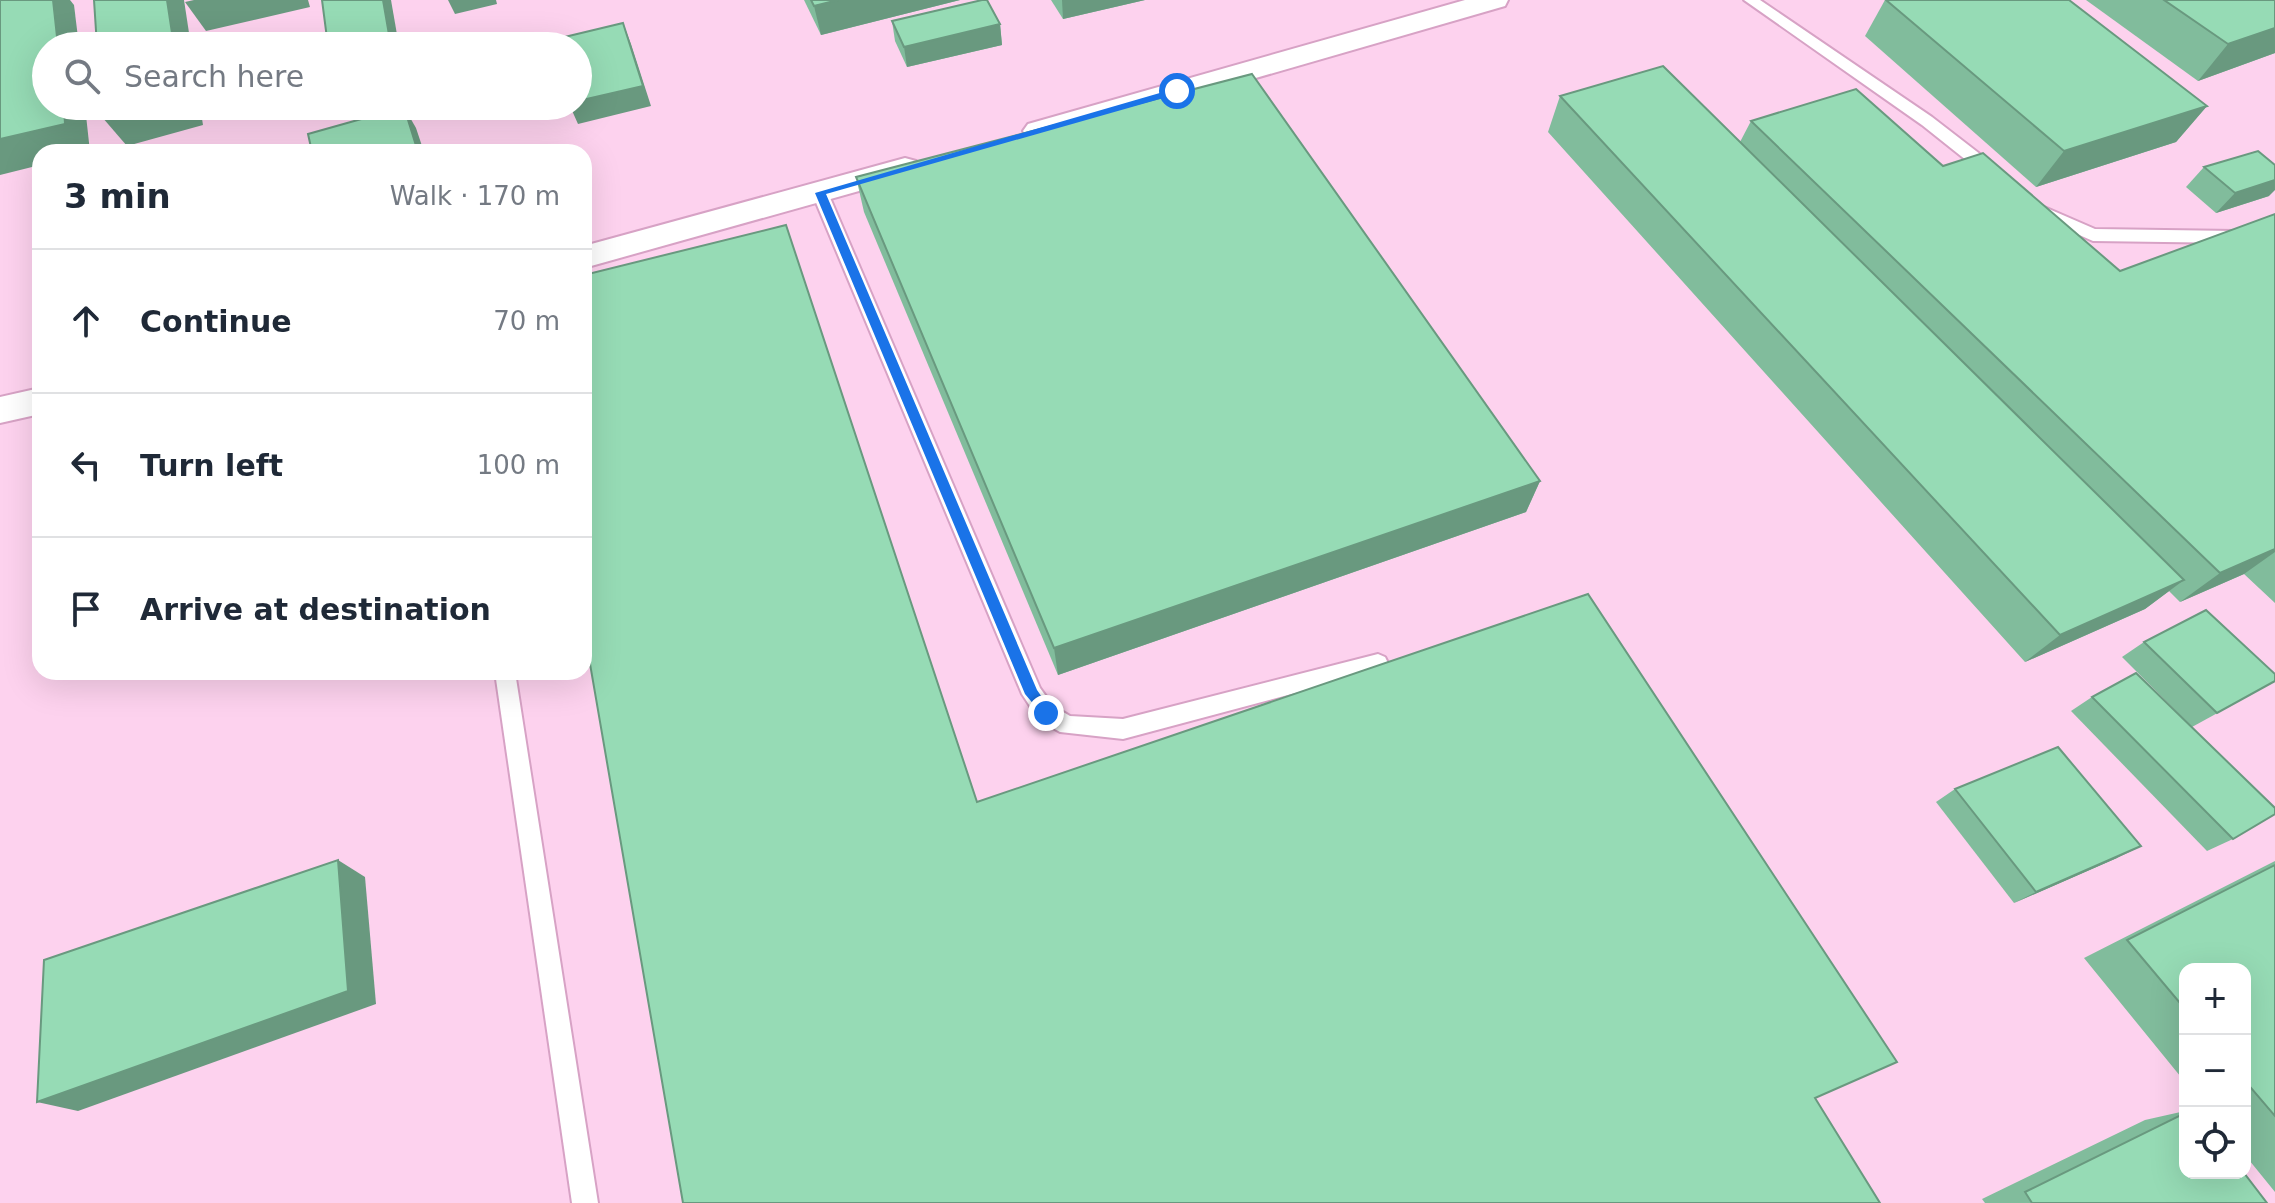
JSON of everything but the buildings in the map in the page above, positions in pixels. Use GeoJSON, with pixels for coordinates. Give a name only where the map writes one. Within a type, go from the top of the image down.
{"type":"FeatureCollection","features":[{"type":"Feature","properties":{"kind":"street"},"geometry":{"type":"LineString","coordinates":[[1013,138],[1495,0]]}},
{"type":"Feature","properties":{"kind":"street"},"geometry":{"type":"LineString","coordinates":[[592,255],[939,159]]}},
{"type":"Feature","properties":{"kind":"street"},"geometry":{"type":"LineString","coordinates":[[0,410],[32,403]]}},
{"type":"Feature","properties":{"kind":"lane"},"geometry":{"type":"LineString","coordinates":[[1751,0],[1927,121],[2047,216],[2093,235],[2235,237],[2275,245]]}},
{"type":"Feature","properties":{"kind":"lane"},"geometry":{"type":"LineString","coordinates":[[820,193],[1032,694],[1046,713],[1067,725],[1123,729],[1378,663]]}},
{"type":"Feature","properties":{"kind":"lane"},"geometry":{"type":"LineString","coordinates":[[506,680],[585,1203]]}},
{"type":"Feature","properties":{"kind":"route"},"geometry":{"type":"LineString","coordinates":[[1046,713],[1032,694],[820,193],[1177,91]]}}]}
